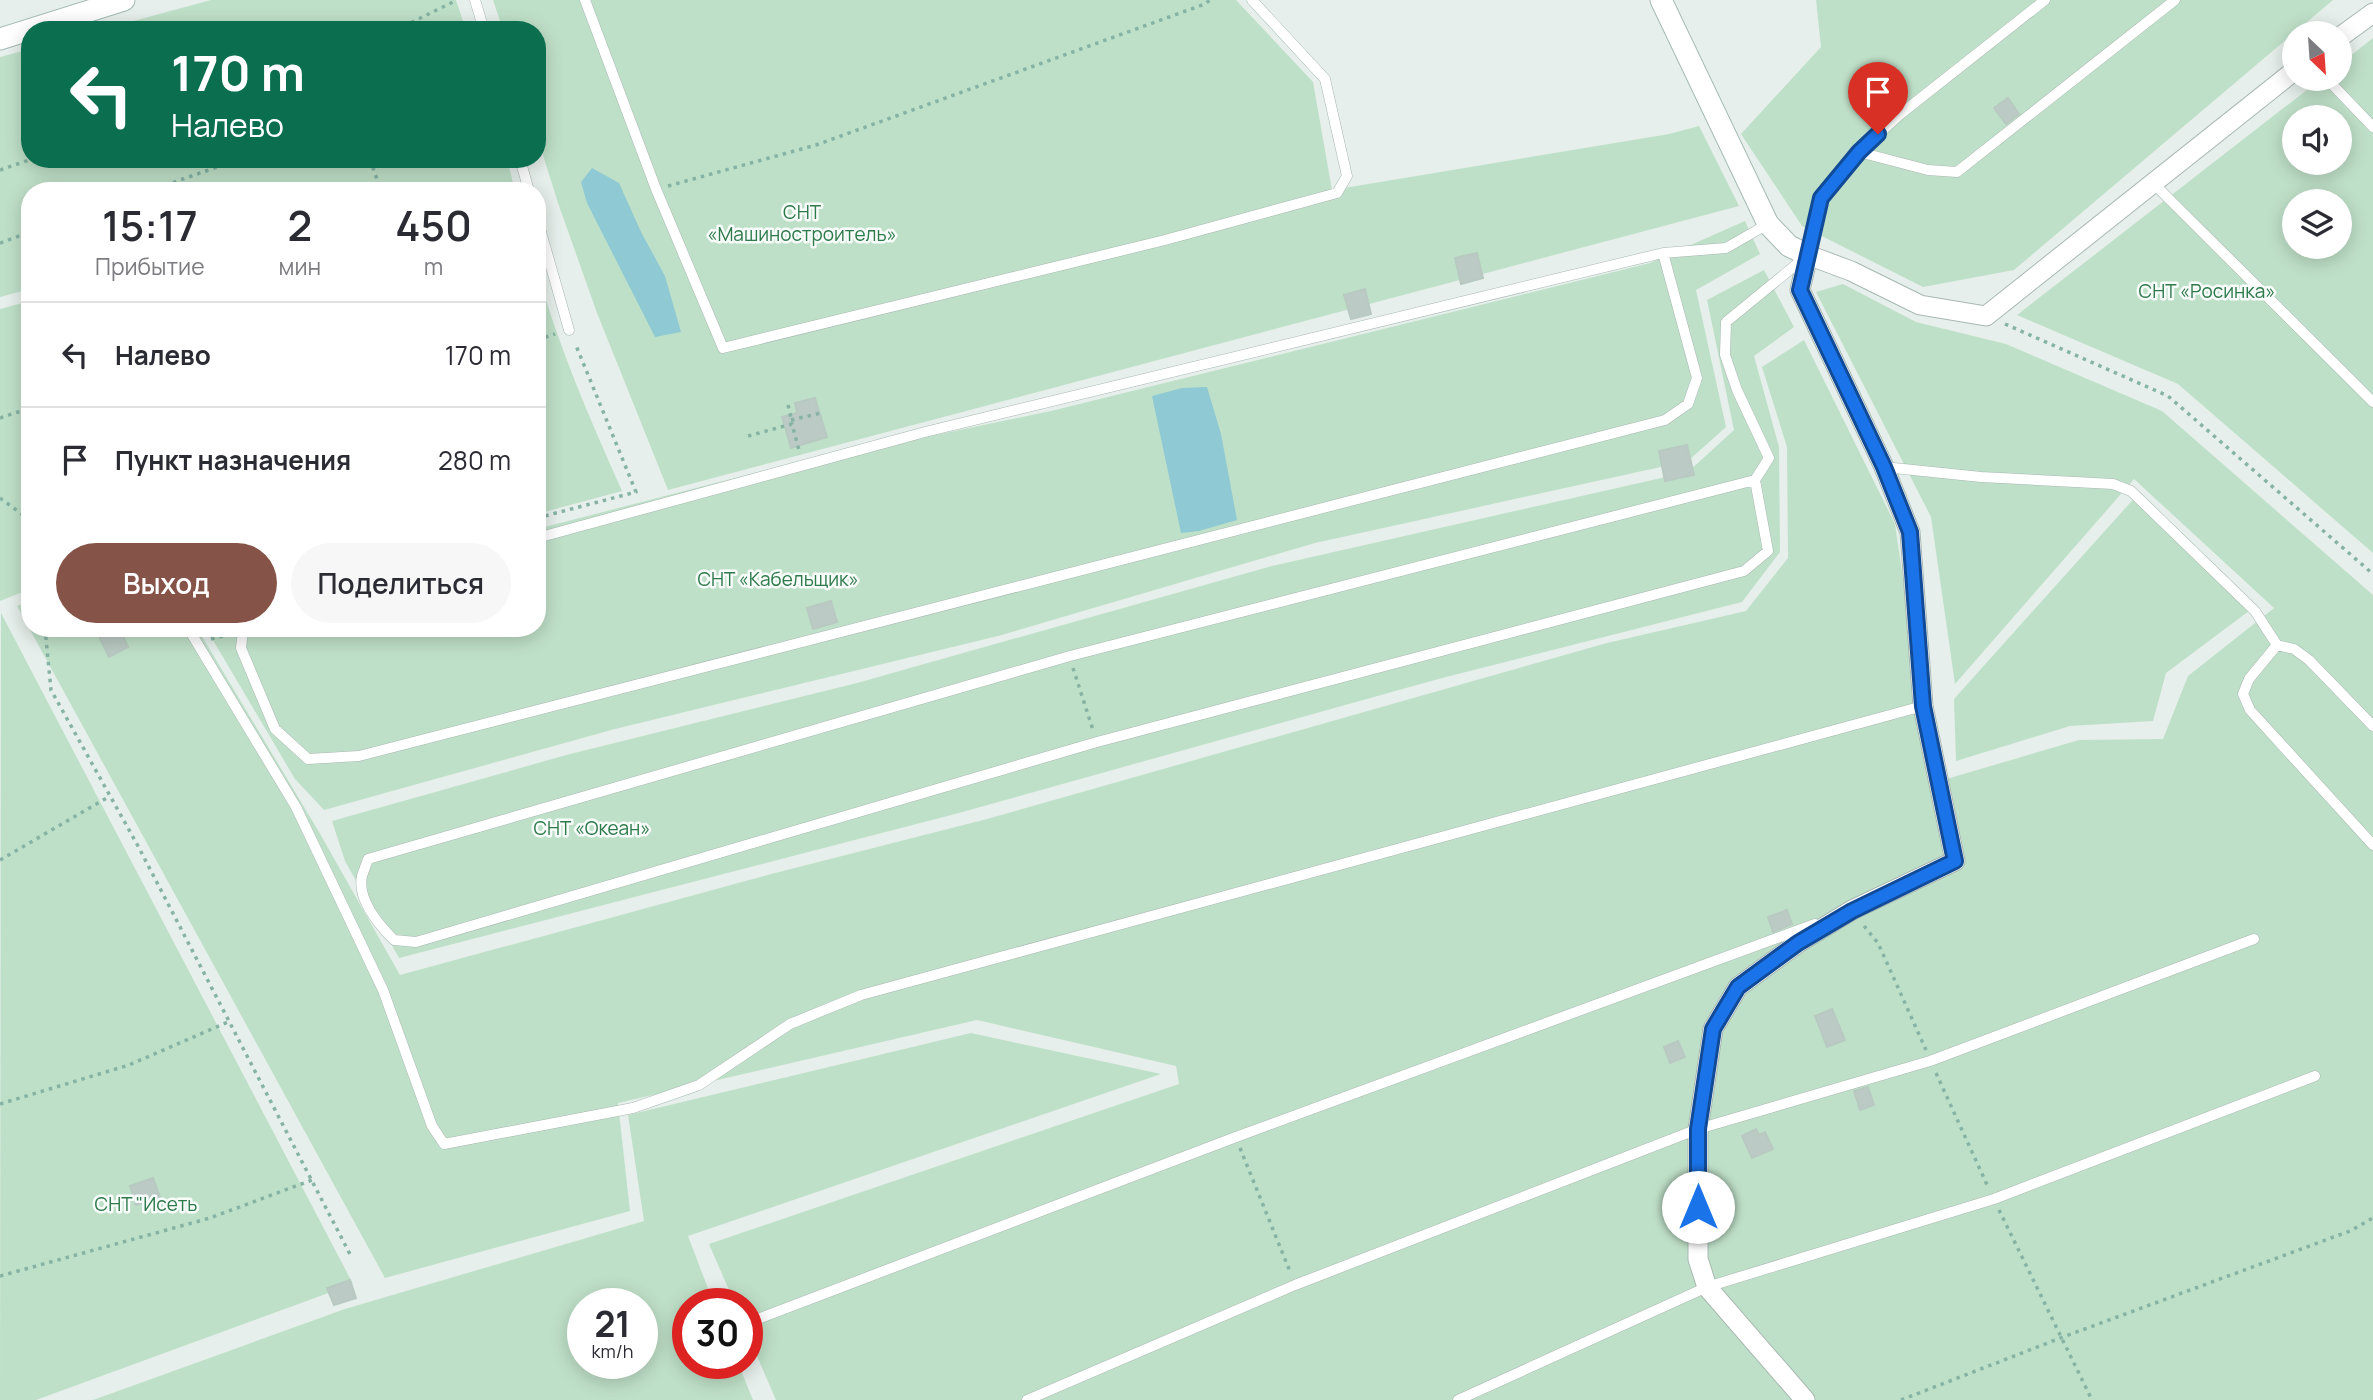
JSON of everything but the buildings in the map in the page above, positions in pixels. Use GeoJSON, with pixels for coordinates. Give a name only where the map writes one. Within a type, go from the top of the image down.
{"type":"FeatureCollection","features":[{"type":"Feature","properties":{"kind":"street"},"geometry":{"type":"LineString","coordinates":[[55,21],[124,0]]}},
{"type":"Feature","properties":{"kind":"street"},"geometry":{"type":"LineString","coordinates":[[1661,0],[1768,224],[1789,246],[1851,271],[1920,305],[1986,316],[2282,81]]}},
{"type":"Feature","properties":{"kind":"street"},"geometry":{"type":"LineString","coordinates":[[2352,28],[2373,13]]}},
{"type":"Feature","properties":{"kind":"street"},"geometry":{"type":"LineString","coordinates":[[0,38],[21,32]]}},
{"type":"Feature","properties":{"kind":"street"},"geometry":{"type":"LineString","coordinates":[[1805,1400],[1707,1287],[1698,1259],[1698,1129],[1713,1029],[1738,987],[1798,943],[1852,911],[1955,861],[1923,706],[1910,532],[1884,467],[1800,290],[1808,255]]}},
{"type":"Feature","properties":{"kind":"lane"},"geometry":{"type":"LineString","coordinates":[[475,0],[481,21]]}},
{"type":"Feature","properties":{"kind":"lane"},"geometry":{"type":"LineString","coordinates":[[585,0],[656,189],[723,348],[1165,240],[1337,192],[1347,176],[1325,79],[1252,0]]}},
{"type":"Feature","properties":{"kind":"lane"},"geometry":{"type":"LineString","coordinates":[[1755,480],[1070,656],[368,859],[361,878],[365,898],[379,925],[394,940],[416,942],[1097,742],[1744,571],[1768,551],[1755,480],[1769,458],[1737,390],[1725,355],[1726,322],[1808,255],[1821,198],[1859,152],[1898,116],[2045,0]]}},
{"type":"Feature","properties":{"kind":"lane"},"geometry":{"type":"LineString","coordinates":[[1859,152],[1928,170],[1957,172],[2175,0]]}},
{"type":"Feature","properties":{"kind":"lane"},"geometry":{"type":"LineString","coordinates":[[2338,91],[2373,127]]}},
{"type":"Feature","properties":{"kind":"lane"},"geometry":{"type":"LineString","coordinates":[[2153,183],[2373,402]]}},
{"type":"Feature","properties":{"kind":"lane"},"geometry":{"type":"LineString","coordinates":[[546,536],[925,432],[1663,253],[1726,248],[1768,224]]}},
{"type":"Feature","properties":{"kind":"lane"},"geometry":{"type":"LineString","coordinates":[[546,250],[569,330]]}},
{"type":"Feature","properties":{"kind":"lane"},"geometry":{"type":"LineString","coordinates":[[243,637],[241,648],[275,729],[308,759],[359,756],[1665,420],[1688,404],[1697,378],[1663,253]]}},
{"type":"Feature","properties":{"kind":"lane"},"geometry":{"type":"LineString","coordinates":[[1884,467],[1982,477],[2113,484],[2132,491],[2255,611],[2277,645],[2294,649],[2309,660],[2373,726]]}},
{"type":"Feature","properties":{"kind":"lane"},"geometry":{"type":"LineString","coordinates":[[194,637],[296,807],[383,990],[432,1126],[444,1144],[633,1108],[699,1084],[790,1024],[861,995],[1923,706]]}},
{"type":"Feature","properties":{"kind":"lane"},"geometry":{"type":"LineString","coordinates":[[2277,645],[2249,679],[2243,694],[2250,710],[2373,845]]}},
{"type":"Feature","properties":{"kind":"lane"},"geometry":{"type":"LineString","coordinates":[[763,1317],[1236,1136],[1852,911]]}},
{"type":"Feature","properties":{"kind":"lane"},"geometry":{"type":"LineString","coordinates":[[1027,1400],[1295,1285],[1698,1129],[1930,1061],[2254,939]]}},
{"type":"Feature","properties":{"kind":"lane"},"geometry":{"type":"LineString","coordinates":[[1458,1400],[1707,1287],[1994,1199],[2315,1076]]}},
{"type":"Feature","properties":{"kind":"path"},"geometry":{"type":"LineString","coordinates":[[414,21],[457,0]]}},
{"type":"Feature","properties":{"kind":"path"},"geometry":{"type":"LineString","coordinates":[[656,189],[816,145],[1210,0]]}},
{"type":"Feature","properties":{"kind":"path"},"geometry":{"type":"LineString","coordinates":[[0,170],[21,163]]}},
{"type":"Feature","properties":{"kind":"path"},"geometry":{"type":"LineString","coordinates":[[175,182],[214,168]]}},
{"type":"Feature","properties":{"kind":"path"},"geometry":{"type":"LineString","coordinates":[[0,243],[21,235]]}},
{"type":"Feature","properties":{"kind":"path"},"geometry":{"type":"LineString","coordinates":[[1986,316],[2168,396],[2373,574]]}},
{"type":"Feature","properties":{"kind":"path"},"geometry":{"type":"LineString","coordinates":[[546,337],[569,330],[636,492],[546,516]]}},
{"type":"Feature","properties":{"kind":"path"},"geometry":{"type":"LineString","coordinates":[[788,405],[801,457]]}},
{"type":"Feature","properties":{"kind":"path"},"geometry":{"type":"LineString","coordinates":[[0,418],[21,411]]}},
{"type":"Feature","properties":{"kind":"path"},"geometry":{"type":"LineString","coordinates":[[748,436],[821,412]]}},
{"type":"Feature","properties":{"kind":"path"},"geometry":{"type":"LineString","coordinates":[[0,498],[21,513]]}},
{"type":"Feature","properties":{"kind":"path"},"geometry":{"type":"LineString","coordinates":[[46,637],[51,690],[110,796],[352,1258]]}},
{"type":"Feature","properties":{"kind":"path"},"geometry":{"type":"LineString","coordinates":[[197,642],[217,637]]}},
{"type":"Feature","properties":{"kind":"path"},"geometry":{"type":"LineString","coordinates":[[1070,656],[1097,742]]}},
{"type":"Feature","properties":{"kind":"path"},"geometry":{"type":"LineString","coordinates":[[0,860],[110,796]]}},
{"type":"Feature","properties":{"kind":"path"},"geometry":{"type":"LineString","coordinates":[[1852,911],[1878,943],[1994,1199],[2092,1400]]}},
{"type":"Feature","properties":{"kind":"path"},"geometry":{"type":"LineString","coordinates":[[0,1104],[129,1065],[229,1022]]}},
{"type":"Feature","properties":{"kind":"path"},"geometry":{"type":"LineString","coordinates":[[1236,1136],[1295,1285]]}},
{"type":"Feature","properties":{"kind":"path"},"geometry":{"type":"LineString","coordinates":[[0,1276],[210,1218],[312,1180]]}},
{"type":"Feature","properties":{"kind":"path"},"geometry":{"type":"LineString","coordinates":[[1901,1400],[2350,1231],[2373,1218]]}},
{"type":"Feature","properties":{"kind":"green space"},"geometry":{"type":"Polygon","coordinates":[[[211,0],[456,0],[463,21],[133,21],[211,0]]]}},
{"type":"Feature","properties":{"kind":"green space","name":"СНТ «Машиностроитель»"},"geometry":{"type":"Polygon","coordinates":[[[493,0],[1236,0],[1313,82],[1332,190],[1669,134],[1699,126],[1739,206],[668,490],[597,313],[546,165],[546,21],[500,21],[493,0]]]}},
{"type":"Feature","properties":{"kind":"green space"},"geometry":{"type":"Polygon","coordinates":[[[1816,0],[2333,0],[2308,21],[2282,21],[2282,43],[2014,270],[1923,287],[1802,226],[1741,134],[1821,47],[1816,0]]]}},
{"type":"Feature","properties":{"kind":"green space","name":"СНТ «Росинка»"},"geometry":{"type":"Polygon","coordinates":[[[2373,38],[2373,553],[2178,384],[2017,315],[2282,109],[2282,175],[2352,175],[2352,105],[2288,105],[2306,91],[2352,91],[2352,55],[2373,38]]]}},
{"type":"Feature","properties":{"kind":"green space"},"geometry":{"type":"Polygon","coordinates":[[[21,51],[21,168],[509,168],[513,182],[21,182],[21,291],[0,297],[0,57],[21,51]]]}},
{"type":"Feature","properties":{"kind":"green space","name":"СНТ «Кабельщик»"},"geometry":{"type":"Polygon","coordinates":[[[1745,221],[1760,254],[1696,290],[1726,427],[1688,461],[1315,543],[998,636],[615,729],[324,810],[295,779],[211,637],[546,637],[546,527],[758,472],[1051,411],[1650,263],[1745,221]]]}},
{"type":"Feature","properties":{"kind":"green space","name":"СНТ «Океан»"},"geometry":{"type":"Polygon","coordinates":[[[1764,270],[1794,327],[1754,356],[1779,447],[1780,552],[1742,602],[1442,678],[955,814],[399,958],[345,861],[332,821],[570,754],[857,683],[1272,566],[1688,472],[1734,430],[1707,300],[1764,270]]]}},
{"type":"Feature","properties":{"kind":"green space"},"geometry":{"type":"Polygon","coordinates":[[[1843,284],[1916,322],[2006,344],[2162,411],[2373,595],[2373,1400],[776,1400],[763,1370],[763,1288],[728,1288],[709,1244],[1179,1084],[1176,1066],[977,1020],[618,1103],[630,1211],[385,1278],[34,637],[202,637],[319,832],[400,975],[779,872],[987,819],[1607,643],[1746,611],[1788,558],[1787,447],[1762,367],[1804,340],[1895,524],[1933,783],[2079,740],[2163,739],[2188,676],[2274,608],[2134,479],[1955,684],[1931,517],[1816,292],[1843,284]]]}},
{"type":"Feature","properties":{"kind":"green space"},"geometry":{"type":"Polygon","coordinates":[[[546,301],[565,354],[622,491],[546,512],[546,301]]]}},
{"type":"Feature","properties":{"kind":"green space"},"geometry":{"type":"Polygon","coordinates":[[[21,303],[21,593],[0,601],[0,309],[21,303]]]}},
{"type":"Feature","properties":{"kind":"green space"},"geometry":{"type":"Polygon","coordinates":[[[2138,494],[2253,608],[2166,673],[2153,721],[2070,726],[1956,761],[1954,699],[2138,494]]]}},
{"type":"Feature","properties":{"kind":"green space","name":"СНТ \"Исеть"},"geometry":{"type":"Polygon","coordinates":[[[1,613],[353,1284],[36,1400],[0,1400],[1,613]]]}},
{"type":"Feature","properties":{"kind":"green space"},"geometry":{"type":"Polygon","coordinates":[[[971,1033],[1161,1074],[688,1236],[708,1288],[672,1288],[672,1379],[744,1379],[753,1400],[93,1400],[345,1309],[644,1221],[628,1115],[971,1033]]]}},
{"type":"Feature","properties":{"kind":"water"},"geometry":{"type":"Polygon","coordinates":[[[592,168],[619,183],[665,276],[681,332],[655,337],[587,203],[581,182],[592,168]]]}},
{"type":"Feature","properties":{"kind":"water"},"geometry":{"type":"Polygon","coordinates":[[[1207,387],[1221,434],[1237,520],[1199,531],[1181,533],[1152,396],[1182,388],[1207,387]]]}},
{"type":"Feature","properties":{"kind":"route"},"geometry":{"type":"LineString","coordinates":[[1698,1207],[1698,1129],[1713,1029],[1738,987],[1798,943],[1852,911],[1955,861],[1923,706],[1910,532],[1884,467],[1800,290],[1821,198],[1859,152],[1878,134]]}}]}
